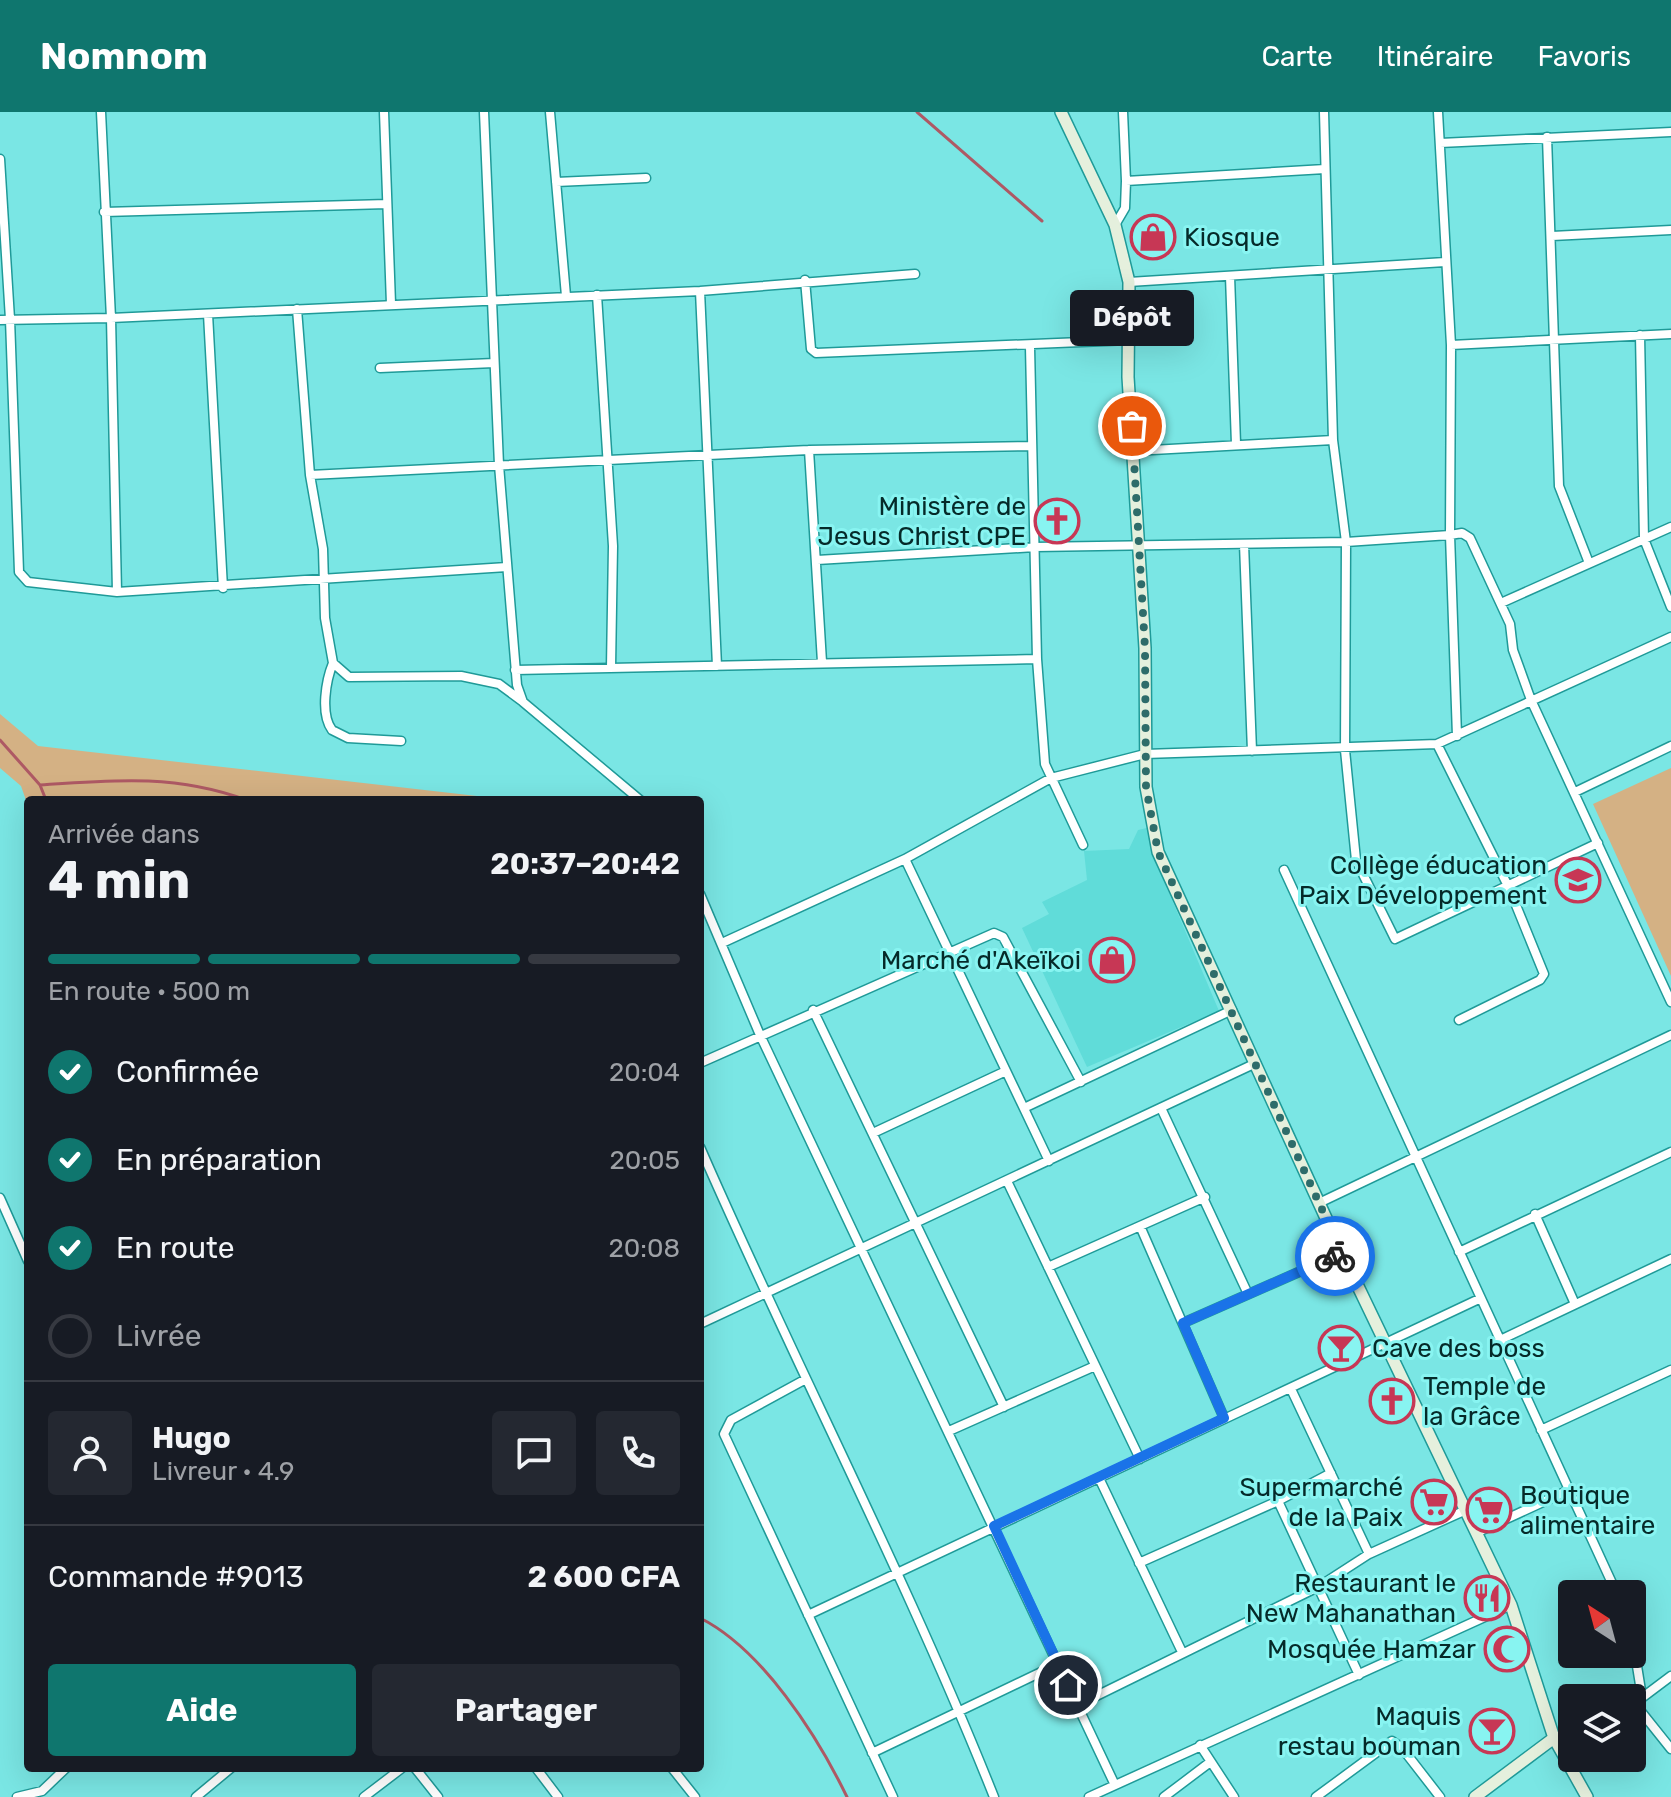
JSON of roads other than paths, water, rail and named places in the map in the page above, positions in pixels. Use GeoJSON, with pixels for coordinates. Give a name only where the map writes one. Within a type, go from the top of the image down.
{"type":"FeatureCollection","features":[{"type":"Feature","properties":{"kind":"street"},"geometry":{"type":"LineString","coordinates":[[101,112],[111,318],[117,592]]}},
{"type":"Feature","properties":{"kind":"street"},"geometry":{"type":"LineString","coordinates":[[384,112],[391,304]]}},
{"type":"Feature","properties":{"kind":"street"},"geometry":{"type":"LineString","coordinates":[[484,112],[499,465],[515,670],[523,702]]}},
{"type":"Feature","properties":{"kind":"street"},"geometry":{"type":"LineString","coordinates":[[550,112],[566,296]]}},
{"type":"Feature","properties":{"kind":"street"},"geometry":{"type":"LineString","coordinates":[[1061,112],[1115,225],[1129,282],[1137,547],[1145,648],[1146,787],[1158,852],[1342,1253],[1511,1605],[1558,1742]]}},
{"type":"Feature","properties":{"kind":"street"},"geometry":{"type":"LineString","coordinates":[[1115,225],[1125,208],[1123,112]]}},
{"type":"Feature","properties":{"kind":"street"},"geometry":{"type":"LineString","coordinates":[[1324,112],[1333,440],[1346,542],[1345,750],[1356,860],[1391,937],[1399,939],[1598,843]]}},
{"type":"Feature","properties":{"kind":"street"},"geometry":{"type":"LineString","coordinates":[[1438,112],[1451,345],[1450,535],[1457,736]]}},
{"type":"Feature","properties":{"kind":"street"},"geometry":{"type":"LineString","coordinates":[[1440,143],[1671,132]]}},
{"type":"Feature","properties":{"kind":"street"},"geometry":{"type":"LineString","coordinates":[[1547,137],[1559,486],[1589,563]]}},
{"type":"Feature","properties":{"kind":"street"},"geometry":{"type":"LineString","coordinates":[[0,159],[10,319],[19,572],[28,582],[117,592],[223,588],[322,576],[507,567]]}},
{"type":"Feature","properties":{"kind":"street"},"geometry":{"type":"LineString","coordinates":[[1126,181],[1325,169]]}},
{"type":"Feature","properties":{"kind":"street"},"geometry":{"type":"LineString","coordinates":[[556,182],[646,178]]}},
{"type":"Feature","properties":{"kind":"street"},"geometry":{"type":"LineString","coordinates":[[104,212],[387,204]]}},
{"type":"Feature","properties":{"kind":"street"},"geometry":{"type":"LineString","coordinates":[[1552,236],[1671,230]]}},
{"type":"Feature","properties":{"kind":"street"},"geometry":{"type":"LineString","coordinates":[[1129,282],[1445,262]]}},
{"type":"Feature","properties":{"kind":"street"},"geometry":{"type":"LineString","coordinates":[[0,320],[208,314],[700,291],[805,280],[915,274]]}},
{"type":"Feature","properties":{"kind":"street"},"geometry":{"type":"LineString","coordinates":[[1230,276],[1236,444]]}},
{"type":"Feature","properties":{"kind":"street"},"geometry":{"type":"LineString","coordinates":[[805,280],[811,349],[816,353],[1030,347],[1129,340]]}},
{"type":"Feature","properties":{"kind":"street"},"geometry":{"type":"LineString","coordinates":[[700,291],[717,666]]}},
{"type":"Feature","properties":{"kind":"street"},"geometry":{"type":"LineString","coordinates":[[597,295],[615,602],[611,667]]}},
{"type":"Feature","properties":{"kind":"street"},"geometry":{"type":"LineString","coordinates":[[297,309],[310,475],[323,549],[322,576],[333,663],[327,677],[326,716],[332,730],[348,738],[401,741]]}},
{"type":"Feature","properties":{"kind":"street"},"geometry":{"type":"LineString","coordinates":[[208,314],[223,588]]}},
{"type":"Feature","properties":{"kind":"street"},"geometry":{"type":"LineString","coordinates":[[1451,345],[1671,334]]}},
{"type":"Feature","properties":{"kind":"street"},"geometry":{"type":"LineString","coordinates":[[1640,335],[1644,539],[1671,607]]}},
{"type":"Feature","properties":{"kind":"street"},"geometry":{"type":"LineString","coordinates":[[1030,347],[1037,659],[1045,764],[1083,845]]}},
{"type":"Feature","properties":{"kind":"street"},"geometry":{"type":"LineString","coordinates":[[380,368],[494,363]]}},
{"type":"Feature","properties":{"kind":"street"},"geometry":{"type":"LineString","coordinates":[[1134,451],[1333,440]]}},
{"type":"Feature","properties":{"kind":"street"},"geometry":{"type":"LineString","coordinates":[[310,475],[809,450],[1030,446]]}},
{"type":"Feature","properties":{"kind":"street"},"geometry":{"type":"LineString","coordinates":[[809,450],[822,662]]}},
{"type":"Feature","properties":{"kind":"street"},"geometry":{"type":"LineString","coordinates":[[1501,603],[1671,527]]}},
{"type":"Feature","properties":{"kind":"street"},"geometry":{"type":"LineString","coordinates":[[817,560],[1035,547],[1346,542],[1462,533],[1470,538],[1501,603],[1531,700],[1671,1002]]}},
{"type":"Feature","properties":{"kind":"street"},"geometry":{"type":"LineString","coordinates":[[1244,544],[1252,751]]}},
{"type":"Feature","properties":{"kind":"street"},"geometry":{"type":"LineString","coordinates":[[722,943],[905,859],[1051,778],[1145,754],[1345,750],[1437,744],[1671,637]]}},
{"type":"Feature","properties":{"kind":"street"},"geometry":{"type":"LineString","coordinates":[[515,670],[1037,659]]}},
{"type":"Feature","properties":{"kind":"street"},"geometry":{"type":"LineString","coordinates":[[333,663],[349,677],[461,676],[499,684],[635,796]]}},
{"type":"Feature","properties":{"kind":"street"},"geometry":{"type":"LineString","coordinates":[[1437,744],[1509,888],[1544,977],[1459,1020]]}},
{"type":"Feature","properties":{"kind":"street"},"geometry":{"type":"LineString","coordinates":[[1575,792],[1671,746]]}},
{"type":"Feature","properties":{"kind":"street"},"geometry":{"type":"LineString","coordinates":[[905,859],[1049,1161]]}},
{"type":"Feature","properties":{"kind":"street"},"geometry":{"type":"LineString","coordinates":[[1284,870],[1611,1580]]}},
{"type":"Feature","properties":{"kind":"street"},"geometry":{"type":"LineString","coordinates":[[704,903],[760,1035],[1114,1783]]}},
{"type":"Feature","properties":{"kind":"street"},"geometry":{"type":"LineString","coordinates":[[704,1061],[813,1010],[994,933],[1003,937],[1081,1082]]}},
{"type":"Feature","properties":{"kind":"street"},"geometry":{"type":"LineString","coordinates":[[813,1010],[1004,1407]]}},
{"type":"Feature","properties":{"kind":"street"},"geometry":{"type":"LineString","coordinates":[[1024,1108],[1232,1010]]}},
{"type":"Feature","properties":{"kind":"street"},"geometry":{"type":"LineString","coordinates":[[1319,1203],[1671,1035]]}},
{"type":"Feature","properties":{"kind":"street"},"geometry":{"type":"LineString","coordinates":[[704,1322],[1256,1063]]}},
{"type":"Feature","properties":{"kind":"street"},"geometry":{"type":"LineString","coordinates":[[873,1133],[1006,1071]]}},
{"type":"Feature","properties":{"kind":"street"},"geometry":{"type":"LineString","coordinates":[[1161,1108],[1248,1294]]}},
{"type":"Feature","properties":{"kind":"street"},"geometry":{"type":"LineString","coordinates":[[1459,1252],[1671,1152]]}},
{"type":"Feature","properties":{"kind":"street"},"geometry":{"type":"LineString","coordinates":[[704,1156],[765,1296],[898,1573],[994,1797]]}},
{"type":"Feature","properties":{"kind":"street"},"geometry":{"type":"LineString","coordinates":[[1007,1181],[1140,1459]]}},
{"type":"Feature","properties":{"kind":"street"},"geometry":{"type":"LineString","coordinates":[[1048,1267],[1205,1197]]}},
{"type":"Feature","properties":{"kind":"street"},"geometry":{"type":"LineString","coordinates":[[0,1198],[24,1252]]}},
{"type":"Feature","properties":{"kind":"street"},"geometry":{"type":"LineString","coordinates":[[1535,1214],[1575,1304]]}},
{"type":"Feature","properties":{"kind":"street"},"geometry":{"type":"LineString","coordinates":[[1140,1226],[1224,1418]]}},
{"type":"Feature","properties":{"kind":"street"},"geometry":{"type":"LineString","coordinates":[[1183,1323],[1342,1253]]}},
{"type":"Feature","properties":{"kind":"street"},"geometry":{"type":"LineString","coordinates":[[1498,1341],[1670,1263]]}},
{"type":"Feature","properties":{"kind":"street"},"geometry":{"type":"LineString","coordinates":[[808,1615],[1479,1299]]}},
{"type":"Feature","properties":{"kind":"street"},"geometry":{"type":"LineString","coordinates":[[949,1431],[1095,1366]]}},
{"type":"Feature","properties":{"kind":"street"},"geometry":{"type":"LineString","coordinates":[[1541,1430],[1671,1370]]}},
{"type":"Feature","properties":{"kind":"street"},"geometry":{"type":"LineString","coordinates":[[806,1379],[731,1420],[724,1434],[893,1797]]}},
{"type":"Feature","properties":{"kind":"street"},"geometry":{"type":"LineString","coordinates":[[1291,1389],[1369,1554]]}},
{"type":"Feature","properties":{"kind":"street"},"geometry":{"type":"LineString","coordinates":[[1139,1563],[1278,1501],[1331,1473]]}},
{"type":"Feature","properties":{"kind":"street"},"geometry":{"type":"LineString","coordinates":[[1099,1478],[1182,1652]]}},
{"type":"Feature","properties":{"kind":"street"},"geometry":{"type":"LineString","coordinates":[[1478,1532],[1569,1490]]}},
{"type":"Feature","properties":{"kind":"street"},"geometry":{"type":"LineString","coordinates":[[1278,1501],[1359,1675]]}},
{"type":"Feature","properties":{"kind":"street"},"geometry":{"type":"LineString","coordinates":[[1078,1705],[1318,1587],[1369,1554],[1466,1510]]}},
{"type":"Feature","properties":{"kind":"street"},"geometry":{"type":"LineString","coordinates":[[1089,1797],[1511,1605]]}},
{"type":"Feature","properties":{"kind":"street"},"geometry":{"type":"LineString","coordinates":[[872,1753],[1058,1664]]}},
{"type":"Feature","properties":{"kind":"street"},"geometry":{"type":"LineString","coordinates":[[1646,1695],[1671,1676]]}},
{"type":"Feature","properties":{"kind":"street"},"geometry":{"type":"LineString","coordinates":[[1646,1714],[1671,1749]]}},
{"type":"Feature","properties":{"kind":"street"},"geometry":{"type":"LineString","coordinates":[[1475,1797],[1554,1738]]}},
{"type":"Feature","properties":{"kind":"street"},"geometry":{"type":"LineString","coordinates":[[1316,1797],[1392,1741],[1402,1748],[1440,1797]]}},
{"type":"Feature","properties":{"kind":"street"},"geometry":{"type":"LineString","coordinates":[[1200,1745],[1234,1797]]}},
{"type":"Feature","properties":{"kind":"street"},"geometry":{"type":"LineString","coordinates":[[1164,1797],[1209,1763]]}},
{"type":"Feature","properties":{"kind":"street"},"geometry":{"type":"LineString","coordinates":[[17,1797],[44,1794],[63,1772]]}},
{"type":"Feature","properties":{"kind":"street"},"geometry":{"type":"LineString","coordinates":[[196,1797],[226,1772]]}},
{"type":"Feature","properties":{"kind":"street"},"geometry":{"type":"LineString","coordinates":[[364,1797],[397,1772]]}},
{"type":"Feature","properties":{"kind":"street"},"geometry":{"type":"LineString","coordinates":[[418,1772],[438,1797]]}},
{"type":"Feature","properties":{"kind":"street"},"geometry":{"type":"LineString","coordinates":[[539,1772],[558,1797]]}},
{"type":"Feature","properties":{"kind":"street"},"geometry":{"type":"LineString","coordinates":[[675,1772],[695,1797]]}},
{"type":"Feature","properties":{"kind":"street"},"geometry":{"type":"LineString","coordinates":[[1576,1772],[1587,1797]]}},
{"type":"Feature","properties":{"kind":"waterway"},"geometry":{"type":"LineString","coordinates":[[917,112],[1042,221]]}},
{"type":"Feature","properties":{"kind":"waterway"},"geometry":{"type":"LineString","coordinates":[[0,740],[40,785],[44,796]]}},
{"type":"Feature","properties":{"kind":"waterway"},"geometry":{"type":"LineString","coordinates":[[40,785],[144,781],[194,786],[233,796]]}},
{"type":"Feature","properties":{"kind":"waterway"},"geometry":{"type":"LineString","coordinates":[[704,1620],[745,1650],[786,1696],[820,1747],[847,1797]]}},
{"type":"Feature","properties":{"kind":"place","name":"Kiosque"},"geometry":{"type":"Point","coordinates":[1153,237]}},
{"type":"Feature","properties":{"kind":"place","name":"Dépôt"},"geometry":{"type":"Point","coordinates":[1132,426]}},
{"type":"Feature","properties":{"kind":"place","name":"Ministère de Jesus Christ CPE"},"geometry":{"type":"Point","coordinates":[1057,521]}},
{"type":"Feature","properties":{"kind":"place","name":"Collège éducation Paix Développement"},"geometry":{"type":"Point","coordinates":[1578,880]}},
{"type":"Feature","properties":{"kind":"place","name":"Marché d'Akeïkoi"},"geometry":{"type":"Point","coordinates":[1112,960]}},
{"type":"Feature","properties":{"kind":"place","name":"Cave des boss"},"geometry":{"type":"Point","coordinates":[1341,1348]}},
{"type":"Feature","properties":{"kind":"place","name":"Temple de la Grâce"},"geometry":{"type":"Point","coordinates":[1392,1401]}},
{"type":"Feature","properties":{"kind":"place","name":"Supermarché de la Paix"},"geometry":{"type":"Point","coordinates":[1434,1502]}},
{"type":"Feature","properties":{"kind":"place","name":"Boutique alimentaire"},"geometry":{"type":"Point","coordinates":[1489,1510]}},
{"type":"Feature","properties":{"kind":"place","name":"Restaurant le New Mahanathan"},"geometry":{"type":"Point","coordinates":[1487,1598]}},
{"type":"Feature","properties":{"kind":"place","name":"Mosquée Hamzar"},"geometry":{"type":"Point","coordinates":[1507,1649]}},
{"type":"Feature","properties":{"kind":"place","name":"Maquis restau bouman"},"geometry":{"type":"Point","coordinates":[1492,1731]}}]}
